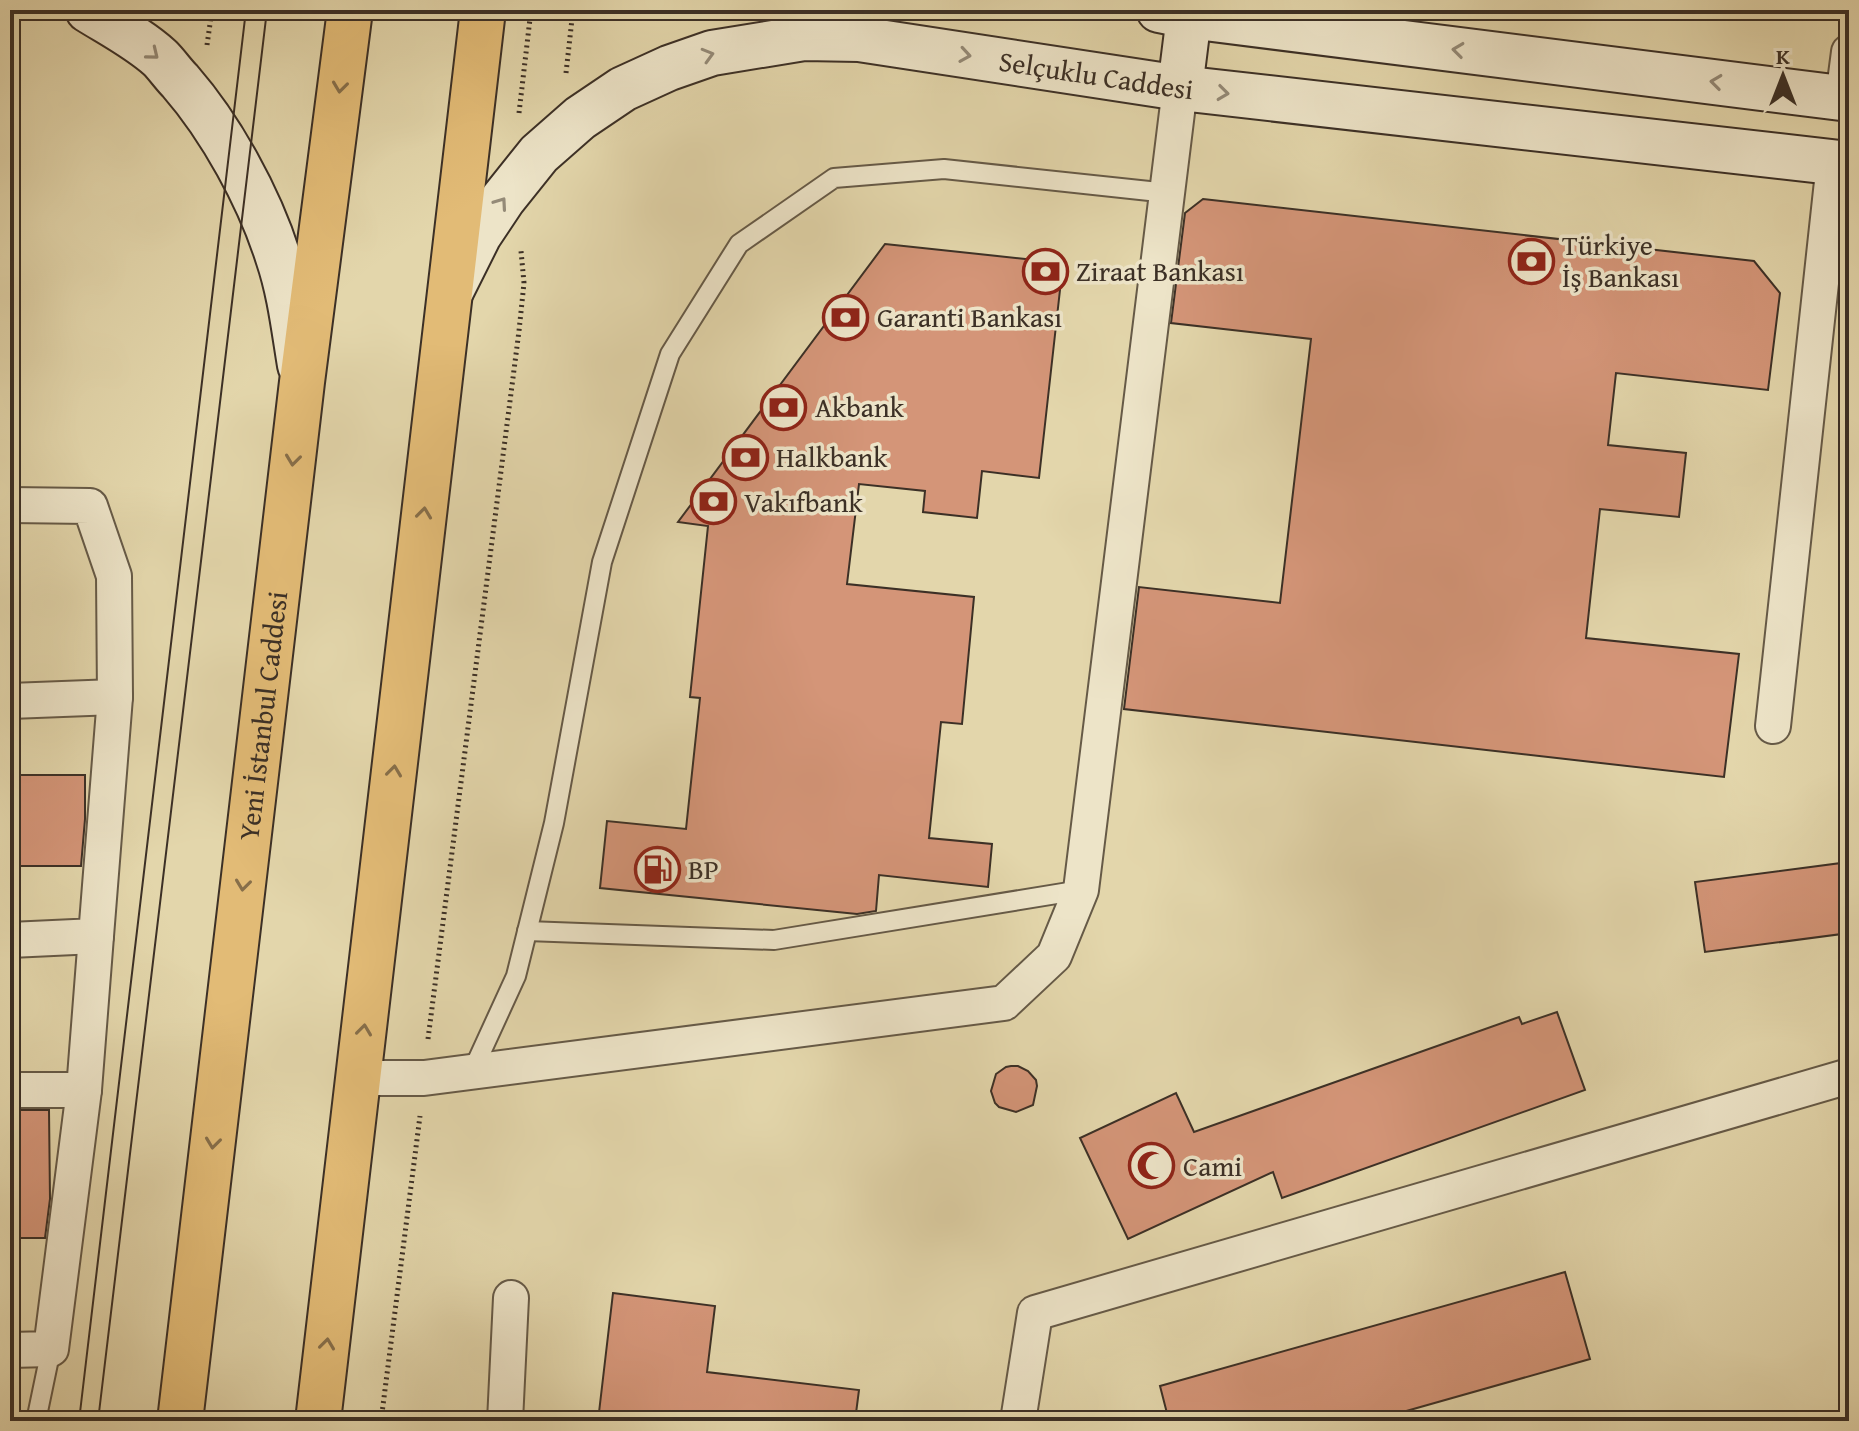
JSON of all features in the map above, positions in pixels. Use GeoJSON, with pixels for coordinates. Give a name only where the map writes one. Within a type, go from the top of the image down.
{"type":"FeatureCollection","features":[{"type":"Feature","properties":{"kind":"highway","name":"Yeni İstanbul Caddesi"},"geometry":{"type":"LineString","coordinates":[[180,1421],[302,382],[350,10]]}},
{"type":"Feature","properties":{"kind":"highway"},"geometry":{"type":"LineString","coordinates":[[318,1421],[483,10]]}},
{"type":"Feature","properties":{"kind":"street"},"geometry":{"type":"LineString","coordinates":[[88,10],[160,58],[193,96],[230,152],[278,257],[292,313],[302,382]]}},
{"type":"Feature","properties":{"kind":"street"},"geometry":{"type":"LineString","coordinates":[[358,1078],[424,1078],[1004,1003],[1054,956],[1081,890],[1180,88],[1179,12],[1846,99]]}},
{"type":"Feature","properties":{"kind":"street","name":"Selçuklu Caddesi"},"geometry":{"type":"LineString","coordinates":[[449,295],[479,235],[503,199],[539,154],[580,118],[623,89],[669,68],[712,53],[804,38],[859,39],[1180,88],[1842,163]]}},
{"type":"Feature","properties":{"kind":"street"},"geometry":{"type":"LineString","coordinates":[[1773,726],[1842,163],[1849,52]]}},
{"type":"Feature","properties":{"kind":"street"},"geometry":{"type":"LineString","coordinates":[[10,505],[90,506],[114,576],[115,697],[84,1090],[51,1349],[10,1350]]}},
{"type":"Feature","properties":{"kind":"street"},"geometry":{"type":"LineString","coordinates":[[10,701],[115,697]]}},
{"type":"Feature","properties":{"kind":"street"},"geometry":{"type":"LineString","coordinates":[[10,940],[96,936]]}},
{"type":"Feature","properties":{"kind":"street"},"geometry":{"type":"LineString","coordinates":[[1018,1421],[1035,1313],[1849,1076]]}},
{"type":"Feature","properties":{"kind":"street"},"geometry":{"type":"LineString","coordinates":[[10,1090],[84,1090]]}},
{"type":"Feature","properties":{"kind":"street"},"geometry":{"type":"LineString","coordinates":[[505,1421],[511,1298]]}},
{"type":"Feature","properties":{"kind":"lane"},"geometry":{"type":"LineString","coordinates":[[472,1072],[516,976],[554,823],[602,562],[670,354],[739,244],[834,178],[944,169],[1168,193]]}},
{"type":"Feature","properties":{"kind":"lane"},"geometry":{"type":"LineString","coordinates":[[527,931],[774,940],[1081,890]]}},
{"type":"Feature","properties":{"kind":"lane"},"geometry":{"type":"LineString","coordinates":[[36,1421],[51,1349]]}},
{"type":"Feature","properties":{"kind":"path"},"geometry":{"type":"LineString","coordinates":[[206,52],[212,10]]}},
{"type":"Feature","properties":{"kind":"path"},"geometry":{"type":"LineString","coordinates":[[381,1421],[524,283],[517,136],[531,10]]}},
{"type":"Feature","properties":{"kind":"path"},"geometry":{"type":"LineString","coordinates":[[565,80],[573,10]]}},
{"type":"Feature","properties":{"kind":"building"},"geometry":{"type":"Polygon","coordinates":[[[1203,199],[1754,261],[1780,293],[1768,390],[1616,373],[1608,445],[1686,453],[1679,517],[1600,509],[1586,638],[1739,654],[1724,777],[1124,709],[1139,587],[1280,603],[1311,339],[1171,323],[1185,213],[1203,199]]]}},
{"type":"Feature","properties":{"kind":"building"},"geometry":{"type":"Polygon","coordinates":[[[885,244],[1063,263],[1039,478],[982,471],[977,518],[923,512],[925,491],[859,484],[847,584],[974,597],[962,724],[941,722],[929,838],[992,844],[988,887],[879,875],[876,911],[857,914],[600,888],[607,821],[686,829],[700,698],[690,697],[708,526],[678,522],[885,244]]]}},
{"type":"Feature","properties":{"kind":"building"},"geometry":{"type":"Polygon","coordinates":[[[10,775],[85,775],[81,866],[10,866],[10,775]]]}},
{"type":"Feature","properties":{"kind":"building"},"geometry":{"type":"Polygon","coordinates":[[[1849,862],[1849,933],[1705,952],[1695,882],[1849,862]]]}},
{"type":"Feature","properties":{"kind":"building"},"geometry":{"type":"Polygon","coordinates":[[[1557,1012],[1585,1090],[1282,1198],[1273,1172],[1128,1239],[1080,1138],[1176,1093],[1194,1132],[1519,1017],[1522,1024],[1557,1012]]]}},
{"type":"Feature","properties":{"kind":"building"},"geometry":{"type":"Polygon","coordinates":[[[1018,1066],[1028,1071],[1037,1086],[1033,1105],[1016,1112],[999,1107],[991,1091],[996,1074],[1006,1067],[1018,1066]]]}},
{"type":"Feature","properties":{"kind":"building"},"geometry":{"type":"Polygon","coordinates":[[[10,1110],[49,1110],[50,1199],[45,1238],[10,1238],[10,1110]]]}},
{"type":"Feature","properties":{"kind":"building"},"geometry":{"type":"Polygon","coordinates":[[[1565,1272],[1590,1359],[1371,1421],[1169,1421],[1160,1386],[1565,1272]]]}},
{"type":"Feature","properties":{"kind":"building"},"geometry":{"type":"Polygon","coordinates":[[[613,1293],[715,1306],[707,1372],[859,1390],[855,1421],[598,1421],[613,1293]]]}},
{"type":"Feature","properties":{"kind":"tram line"},"geometry":{"type":"LineString","coordinates":[[79,1421],[246,10]]}},
{"type":"Feature","properties":{"kind":"tram line"},"geometry":{"type":"LineString","coordinates":[[98,1421],[267,10]]}},
{"type":"Feature","properties":{"kind":"place","name":"Türkiye İş Bankası"},"geometry":{"type":"Point","coordinates":[1531,261]}},
{"type":"Feature","properties":{"kind":"place","name":"Ziraat Bankası"},"geometry":{"type":"Point","coordinates":[1045,271]}},
{"type":"Feature","properties":{"kind":"place","name":"Garanti Bankası"},"geometry":{"type":"Point","coordinates":[846,317]}},
{"type":"Feature","properties":{"kind":"place","name":"Akbank"},"geometry":{"type":"Point","coordinates":[784,407]}},
{"type":"Feature","properties":{"kind":"place","name":"Halkbank"},"geometry":{"type":"Point","coordinates":[745,457]}},
{"type":"Feature","properties":{"kind":"place","name":"Vakıfbank"},"geometry":{"type":"Point","coordinates":[713,502]}},
{"type":"Feature","properties":{"kind":"place","name":"BP"},"geometry":{"type":"Point","coordinates":[657,869]}},
{"type":"Feature","properties":{"kind":"place","name":"Cami"},"geometry":{"type":"Point","coordinates":[1152,1166]}}]}
